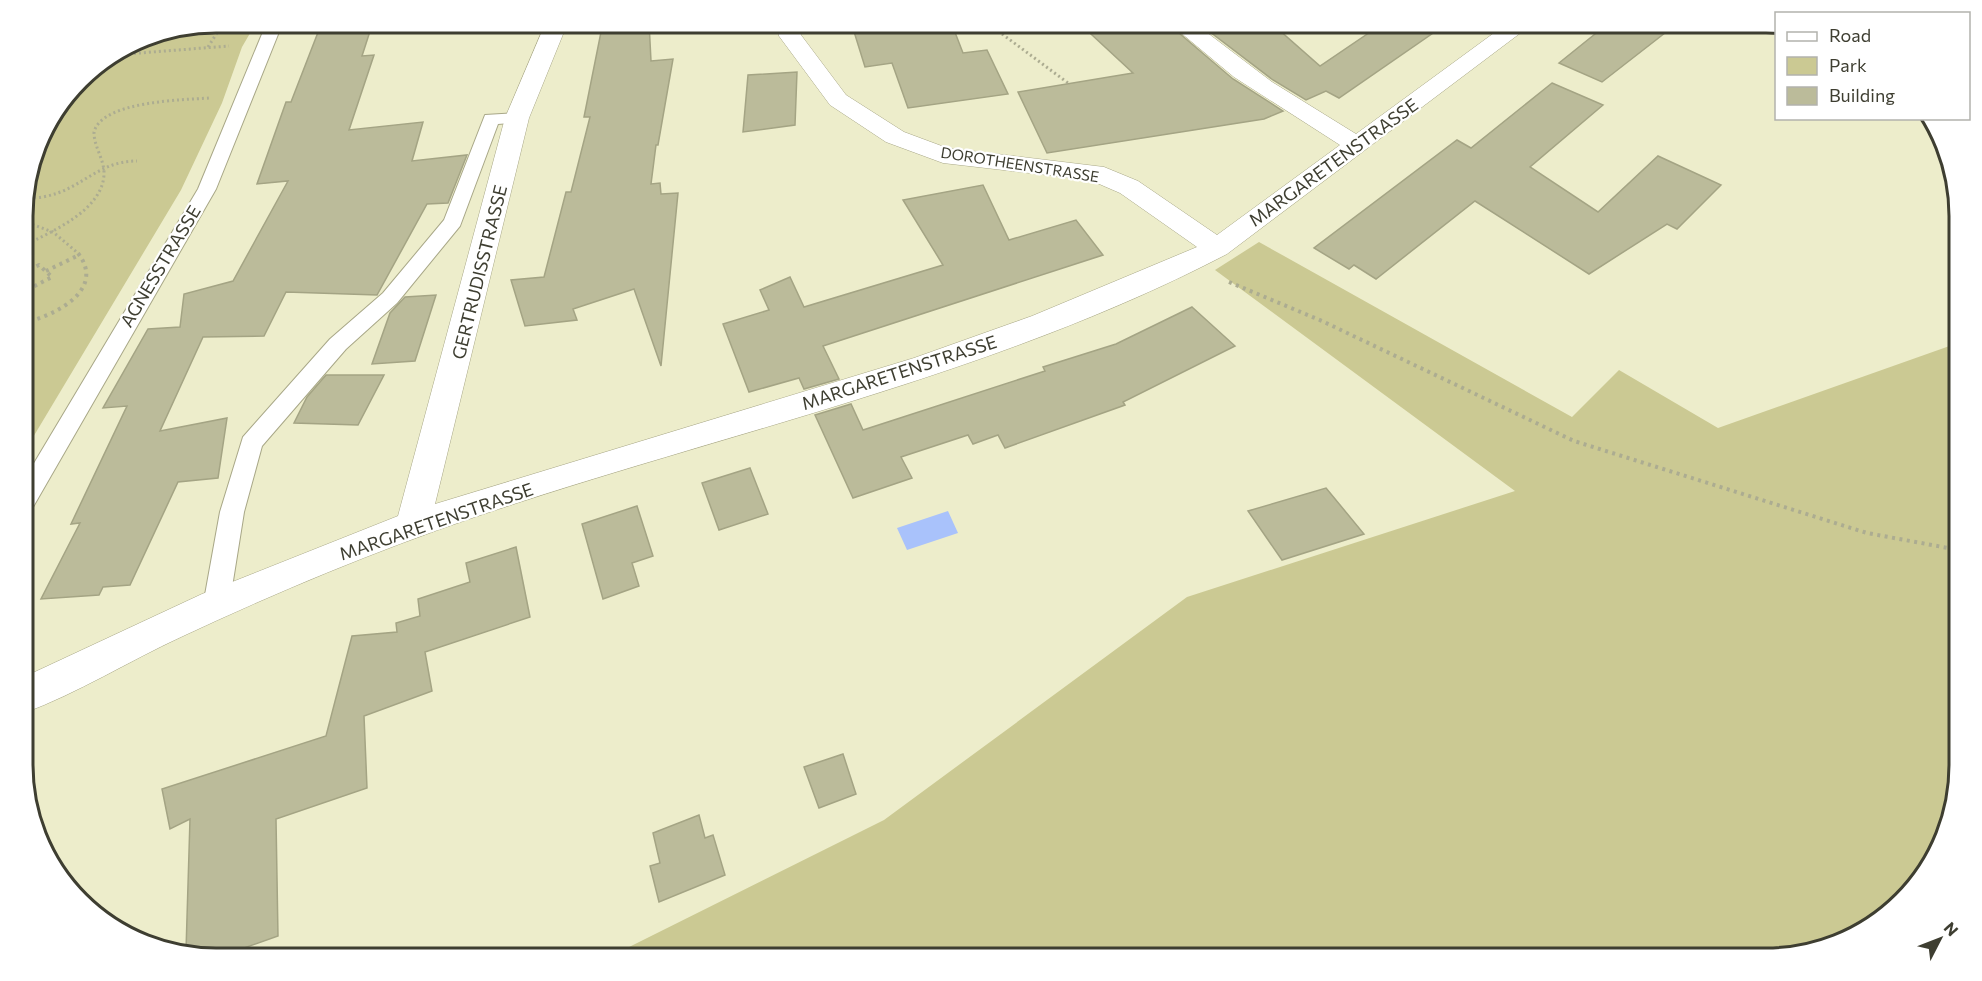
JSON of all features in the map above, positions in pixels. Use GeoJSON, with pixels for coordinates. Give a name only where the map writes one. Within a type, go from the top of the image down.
{"type":"FeatureCollection","features":[{"type":"Feature","properties":{"kind":"street","name":"GERTRUDISSTRASSE"},"geometry":{"type":"LineString","coordinates":[[413,525],[518,118],[553,33]]}},
{"type":"Feature","properties":{"kind":"street","name":"DOROTHEENSTRASSE"},"geometry":{"type":"LineString","coordinates":[[789,33],[838,100],[895,137],[944,155],[1095,172],[1129,187],[1217,248]]}},
{"type":"Feature","properties":{"kind":"street"},"geometry":{"type":"LineString","coordinates":[[1191,33],[1215,54],[1298,110],[1355,144]]}},
{"type":"Feature","properties":{"kind":"street","name":"MARGARETENSTRASSE"},"geometry":{"type":"LineString","coordinates":[[33,691],[102,656],[216,606],[413,525],[623,458],[938,363],[1041,325],[1186,264],[1217,248],[1355,144],[1509,33]]}},
{"type":"Feature","properties":{"kind":"lane","name":"AGNESSTRASSE"},"geometry":{"type":"LineString","coordinates":[[33,485],[207,189],[270,33]]}},
{"type":"Feature","properties":{"kind":"lane"},"geometry":{"type":"LineString","coordinates":[[216,606],[232,512],[251,443],[338,344],[390,298],[453,222],[491,119],[518,118]]}},
{"type":"Feature","properties":{"kind":"path"},"geometry":{"type":"LineString","coordinates":[[208,48],[217,33]]}},
{"type":"Feature","properties":{"kind":"path"},"geometry":{"type":"LineString","coordinates":[[1001,33],[1068,83]]}},
{"type":"Feature","properties":{"kind":"path"},"geometry":{"type":"LineString","coordinates":[[133,54],[266,42]]}},
{"type":"Feature","properties":{"kind":"path"},"geometry":{"type":"LineString","coordinates":[[33,241],[75,218],[90,203],[100,188],[104,171],[94,139],[95,128],[107,116],[144,105],[246,94]]}},
{"type":"Feature","properties":{"kind":"path"},"geometry":{"type":"LineString","coordinates":[[34,198],[51,197],[68,192],[119,162],[137,161]]}},
{"type":"Feature","properties":{"kind":"path"},"geometry":{"type":"LineString","coordinates":[[33,224],[52,231],[79,255],[88,273],[81,291],[60,309],[33,319]]}},
{"type":"Feature","properties":{"kind":"path"},"geometry":{"type":"LineString","coordinates":[[46,271],[79,255]]}},
{"type":"Feature","properties":{"kind":"path"},"geometry":{"type":"LineString","coordinates":[[1186,264],[1322,321],[1574,441],[1867,533],[1949,548]]}},
{"type":"Feature","properties":{"kind":"path"},"geometry":{"type":"LineString","coordinates":[[33,268],[39,265],[52,277],[33,287]]}},
{"type":"Feature","properties":{"kind":"green space"},"geometry":{"type":"Polygon","coordinates":[[[216,33],[250,33],[242,47],[222,103],[181,190],[33,437],[33,204],[39,169],[52,135],[78,95],[95,78],[124,58],[169,39],[216,33]]]}},
{"type":"Feature","properties":{"kind":"green space"},"geometry":{"type":"Polygon","coordinates":[[[1259,242],[1572,417],[1619,370],[1718,428],[1949,346],[1949,765],[1947,789],[1943,812],[1930,846],[1904,886],[1887,903],[1847,929],[1825,938],[1778,948],[627,948],[884,820],[1187,597],[1515,491],[1215,270],[1259,242]]]}},
{"type":"Feature","properties":{"kind":"water"},"geometry":{"type":"Polygon","coordinates":[[[948,511],[958,533],[907,550],[897,528],[948,511]]]}},
{"type":"Feature","properties":{"kind":"building"},"geometry":{"type":"Polygon","coordinates":[[[318,33],[369,33],[362,56],[374,55],[349,130],[423,122],[412,161],[467,155],[448,203],[427,204],[377,295],[286,292],[264,336],[203,337],[160,431],[227,418],[218,478],[178,482],[130,585],[103,587],[99,595],[41,599],[80,523],[71,524],[127,406],[103,408],[148,329],[180,327],[184,294],[233,281],[288,181],[257,184],[286,102],[291,102],[318,33]]]}},
{"type":"Feature","properties":{"kind":"building"},"geometry":{"type":"Polygon","coordinates":[[[601,33],[650,33],[651,61],[673,59],[658,145],[656,145],[651,184],[660,183],[661,194],[678,193],[661,366],[634,289],[573,309],[577,320],[525,326],[511,280],[544,277],[566,192],[571,192],[590,117],[584,117],[601,33]]]}},
{"type":"Feature","properties":{"kind":"building"},"geometry":{"type":"Polygon","coordinates":[[[854,33],[955,33],[963,53],[987,50],[1008,94],[908,108],[892,63],[865,67],[854,33]]]}},
{"type":"Feature","properties":{"kind":"building"},"geometry":{"type":"Polygon","coordinates":[[[1090,33],[1179,33],[1233,79],[1283,111],[1264,119],[1047,153],[1018,92],[1133,73],[1090,33]]]}},
{"type":"Feature","properties":{"kind":"building"},"geometry":{"type":"Polygon","coordinates":[[[1211,33],[1282,33],[1320,66],[1369,33],[1433,33],[1339,98],[1326,91],[1306,100],[1273,80],[1211,33]]]}},
{"type":"Feature","properties":{"kind":"building"},"geometry":{"type":"Polygon","coordinates":[[[1596,33],[1665,33],[1602,82],[1559,63],[1596,33]]]}},
{"type":"Feature","properties":{"kind":"building"},"geometry":{"type":"Polygon","coordinates":[[[797,72],[795,125],[743,132],[748,75],[797,72]]]}},
{"type":"Feature","properties":{"kind":"building"},"geometry":{"type":"Polygon","coordinates":[[[1552,83],[1603,105],[1530,167],[1598,212],[1658,156],[1721,185],[1677,229],[1667,224],[1589,274],[1475,201],[1376,279],[1354,265],[1349,269],[1314,248],[1457,140],[1471,148],[1552,83]]]}},
{"type":"Feature","properties":{"kind":"building"},"geometry":{"type":"Polygon","coordinates":[[[983,185],[1009,240],[1076,220],[1103,255],[823,346],[839,379],[804,389],[799,378],[749,392],[723,324],[769,310],[760,290],[790,277],[804,307],[943,265],[903,200],[983,185]]]}},
{"type":"Feature","properties":{"kind":"building"},"geometry":{"type":"Polygon","coordinates":[[[436,295],[415,361],[372,364],[390,313],[405,297],[436,295]]]}},
{"type":"Feature","properties":{"kind":"building"},"geometry":{"type":"Polygon","coordinates":[[[1192,307],[1235,346],[1123,402],[1125,405],[1005,448],[998,435],[973,444],[968,435],[901,457],[912,478],[853,498],[815,415],[851,404],[863,430],[1045,371],[1043,367],[1116,344],[1192,307]]]}},
{"type":"Feature","properties":{"kind":"building"},"geometry":{"type":"Polygon","coordinates":[[[326,375],[384,375],[358,425],[294,423],[307,397],[326,375]]]}},
{"type":"Feature","properties":{"kind":"building"},"geometry":{"type":"Polygon","coordinates":[[[750,468],[768,514],[719,530],[702,483],[750,468]]]}},
{"type":"Feature","properties":{"kind":"building"},"geometry":{"type":"Polygon","coordinates":[[[1326,488],[1364,534],[1282,560],[1248,511],[1326,488]]]}},
{"type":"Feature","properties":{"kind":"building"},"geometry":{"type":"Polygon","coordinates":[[[637,506],[653,556],[632,563],[639,586],[603,599],[582,524],[637,506]]]}},
{"type":"Feature","properties":{"kind":"building"},"geometry":{"type":"Polygon","coordinates":[[[516,547],[530,617],[425,652],[432,691],[364,716],[367,788],[276,819],[278,936],[244,948],[186,945],[190,819],[170,829],[162,789],[326,736],[352,636],[397,632],[396,623],[420,616],[418,599],[470,582],[466,563],[516,547]]]}},
{"type":"Feature","properties":{"kind":"building"},"geometry":{"type":"Polygon","coordinates":[[[843,754],[856,794],[819,808],[804,767],[843,754]]]}},
{"type":"Feature","properties":{"kind":"building"},"geometry":{"type":"Polygon","coordinates":[[[699,815],[705,838],[713,835],[725,875],[659,902],[650,866],[660,863],[653,833],[699,815]]]}}]}
